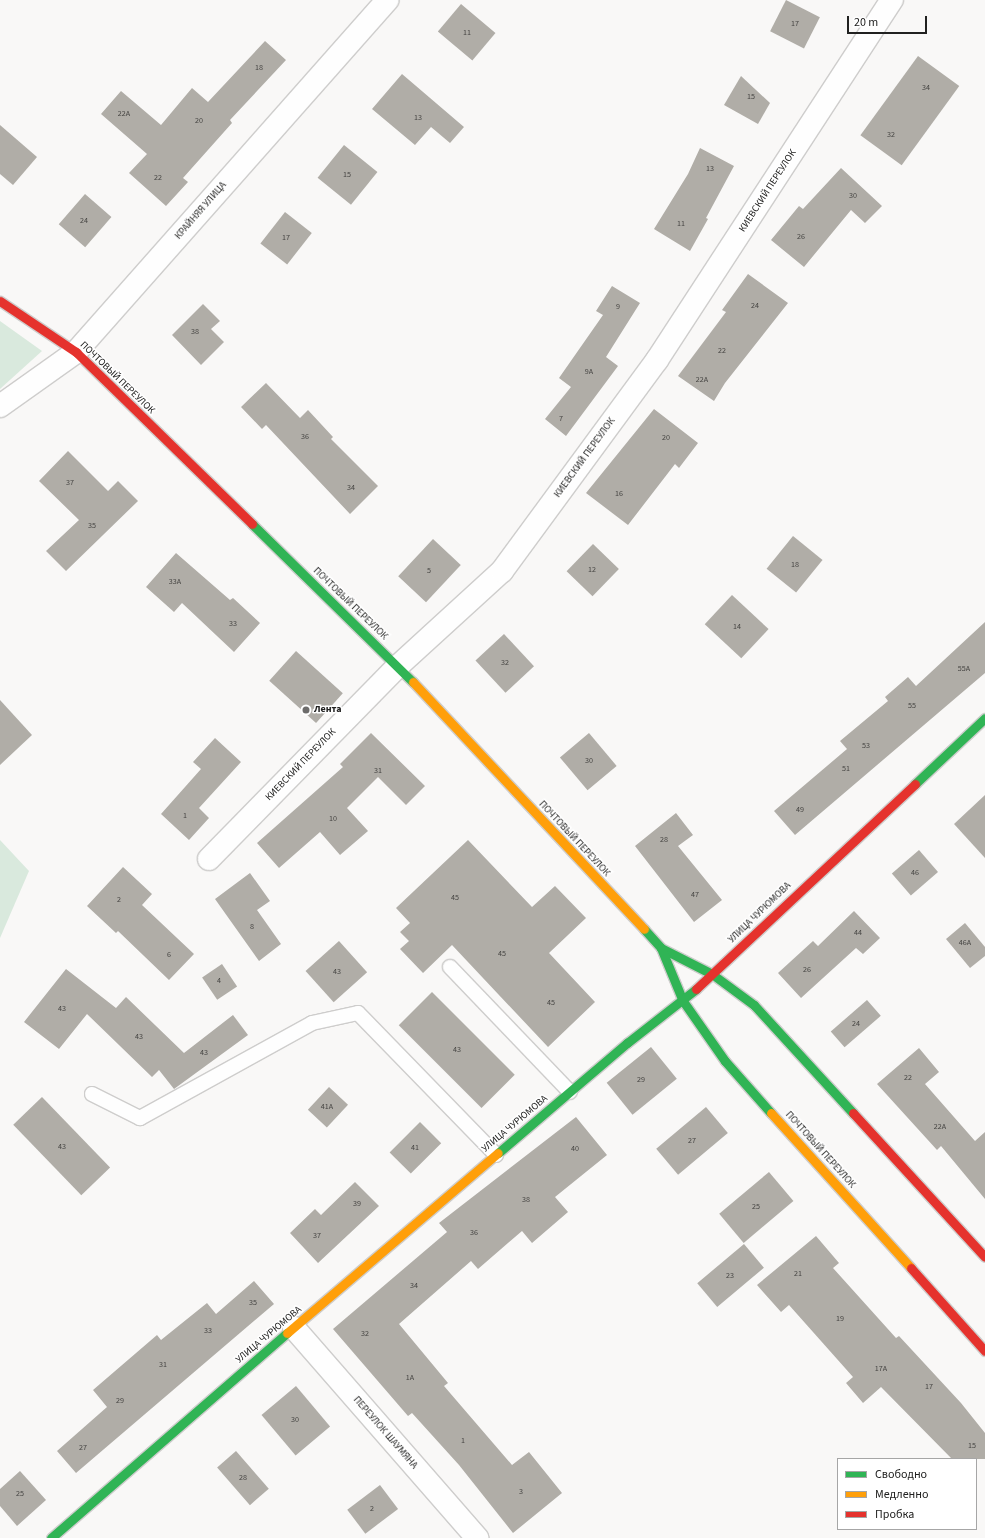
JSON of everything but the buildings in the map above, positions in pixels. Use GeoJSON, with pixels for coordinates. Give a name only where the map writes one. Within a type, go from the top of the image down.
{"type":"FeatureCollection","features":[{"type":"Feature","properties":{"kind":"street","name":"КРАЙНЯЯ УЛИЦА"},"geometry":{"type":"LineString","coordinates":[[0,406],[76,352],[387,0]]}},
{"type":"Feature","properties":{"kind":"street","name":"КИЕВСКИЙ ПЕРЕУЛОК"},"geometry":{"type":"LineString","coordinates":[[209,859],[398,666],[507,565],[657,360],[892,0]]}},
{"type":"Feature","properties":{"kind":"street","name":"ПОЧТОВЫЙ ПЕРЕУЛОК"},"geometry":{"type":"LineString","coordinates":[[0,301],[76,352],[398,666],[661,948],[712,974],[754,1006],[985,1257]]}},
{"type":"Feature","properties":{"kind":"street","name":"УЛИЦА ЧУРЮМОВА"},"geometry":{"type":"LineString","coordinates":[[51,1538],[627,1043],[683,1001],[760,927],[985,718]]}},
{"type":"Feature","properties":{"kind":"street","name":"ПОЧТОВЫЙ ПЕРЕУЛОК"},"geometry":{"type":"LineString","coordinates":[[661,948],[683,1001],[725,1061],[985,1351]]}},
{"type":"Feature","properties":{"kind":"street","name":"ПЕРЕУЛОК ШАУМЯНА"},"geometry":{"type":"LineString","coordinates":[[294,1328],[477,1538]]}},
{"type":"Feature","properties":{"kind":"lane"},"geometry":{"type":"LineString","coordinates":[[450,967],[570,1092]]}},
{"type":"Feature","properties":{"kind":"lane"},"geometry":{"type":"LineString","coordinates":[[92,1094],[140,1118],[312,1023],[358,1013],[496,1155]]}},
{"type":"Feature","properties":{"kind":"green space"},"geometry":{"type":"Polygon","coordinates":[[[0,321],[42,351],[0,389],[0,321]]]}},
{"type":"Feature","properties":{"kind":"green space"},"geometry":{"type":"Polygon","coordinates":[[[0,840],[29,871],[0,938],[0,840]]]}},
{"type":"Feature","properties":{"kind":"traffic: fast"},"geometry":{"type":"LineString","coordinates":[[252,524],[413,682]]}},
{"type":"Feature","properties":{"kind":"traffic: fast"},"geometry":{"type":"LineString","coordinates":[[915,784],[985,718]]}},
{"type":"Feature","properties":{"kind":"traffic: fast"},"geometry":{"type":"LineString","coordinates":[[644,929],[661,948],[712,974],[754,1005],[853,1113]]}},
{"type":"Feature","properties":{"kind":"traffic: fast"},"geometry":{"type":"LineString","coordinates":[[661,948],[683,1001],[725,1061],[771,1113]]}},
{"type":"Feature","properties":{"kind":"traffic: fast"},"geometry":{"type":"LineString","coordinates":[[498,1153],[627,1043],[696,989]]}},
{"type":"Feature","properties":{"kind":"traffic: fast"},"geometry":{"type":"LineString","coordinates":[[51,1538],[287,1333]]}},
{"type":"Feature","properties":{"kind":"traffic: slow"},"geometry":{"type":"LineString","coordinates":[[413,682],[644,929]]}},
{"type":"Feature","properties":{"kind":"traffic: slow"},"geometry":{"type":"LineString","coordinates":[[771,1113],[911,1268]]}},
{"type":"Feature","properties":{"kind":"traffic: slow"},"geometry":{"type":"LineString","coordinates":[[287,1333],[498,1153]]}},
{"type":"Feature","properties":{"kind":"traffic: jam"},"geometry":{"type":"LineString","coordinates":[[0,301],[76,352],[252,524]]}},
{"type":"Feature","properties":{"kind":"traffic: jam"},"geometry":{"type":"LineString","coordinates":[[696,989],[915,784]]}},
{"type":"Feature","properties":{"kind":"traffic: jam"},"geometry":{"type":"LineString","coordinates":[[853,1113],[985,1257]]}},
{"type":"Feature","properties":{"kind":"traffic: jam"},"geometry":{"type":"LineString","coordinates":[[911,1268],[985,1351]]}},
{"type":"Feature","properties":{"kind":"place","name":"Лента"},"geometry":{"type":"Point","coordinates":[306,710]}}]}
